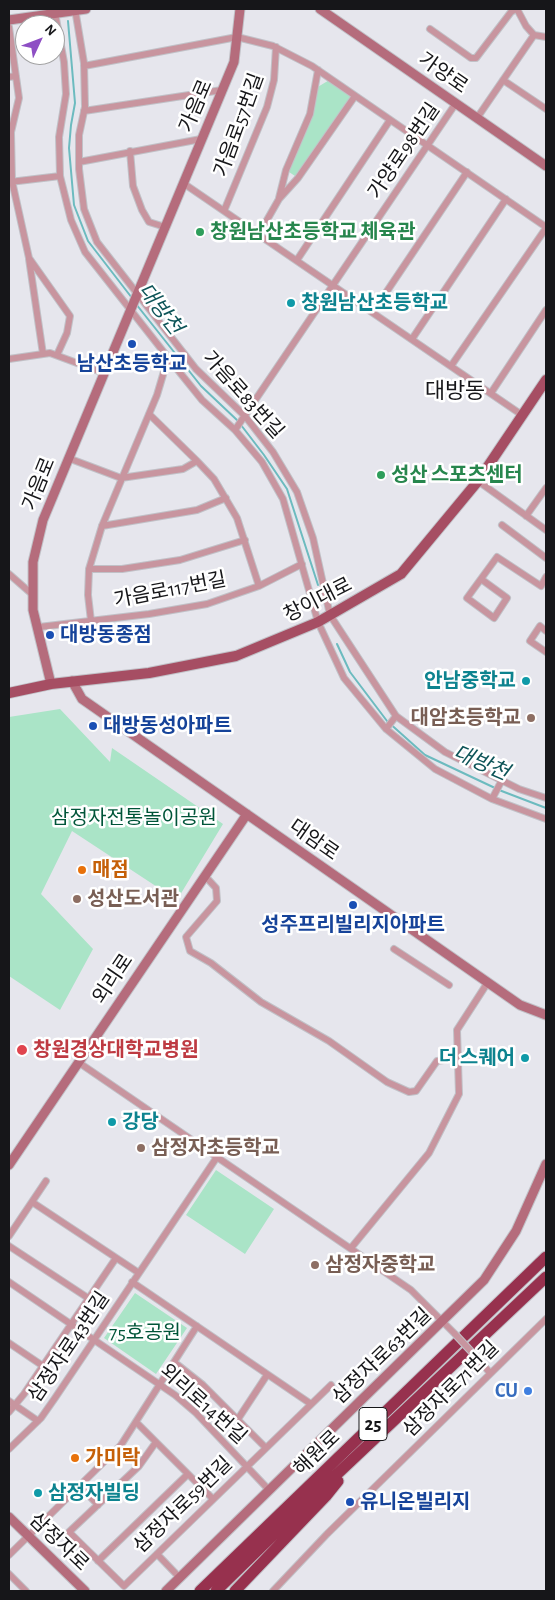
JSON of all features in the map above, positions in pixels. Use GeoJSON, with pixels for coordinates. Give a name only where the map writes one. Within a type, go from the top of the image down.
{"type":"FeatureCollection","features":[{"type":"Feature","properties":{"kind":"highway","name":"해원로"},"geometry":{"type":"LineString","coordinates":[[200,1591],[546,1258]]}},
{"type":"Feature","properties":{"kind":"highway","name":"해원로"},"geometry":{"type":"LineString","coordinates":[[216,1591],[546,1277]]}},
{"type":"Feature","properties":{"kind":"highway"},"geometry":{"type":"LineString","coordinates":[[235,1591],[326,1496],[358,1455]]}},
{"type":"Feature","properties":{"kind":"main road","name":"창이대로"},"geometry":{"type":"LineString","coordinates":[[9,693],[72,681],[149,673],[236,656],[318,622],[402,574],[478,481],[546,380]]}},
{"type":"Feature","properties":{"kind":"street"},"geometry":{"type":"LineString","coordinates":[[9,20],[86,9]]}},
{"type":"Feature","properties":{"kind":"street","name":"가음로"},"geometry":{"type":"LineString","coordinates":[[51,684],[33,610],[33,562],[42,520],[234,62],[240,9]]}},
{"type":"Feature","properties":{"kind":"street","name":"가양로"},"geometry":{"type":"LineString","coordinates":[[320,9],[546,166]]}},
{"type":"Feature","properties":{"kind":"street"},"geometry":{"type":"LineString","coordinates":[[430,29],[470,58],[476,58],[511,12],[517,9],[534,36],[546,37]]}},
{"type":"Feature","properties":{"kind":"street","name":"가음로83번길"},"geometry":{"type":"LineString","coordinates":[[75,10],[84,66],[84,111],[79,135],[79,162],[84,209],[98,242],[137,295],[196,369],[245,416],[273,452],[297,492],[313,538],[330,615]]}},
{"type":"Feature","properties":{"kind":"street"},"geometry":{"type":"LineString","coordinates":[[55,13],[64,62],[66,94],[59,137],[60,176],[71,220],[85,252],[131,308],[168,358],[202,400],[236,430],[262,462],[283,499],[318,622],[344,678],[386,729],[435,769],[492,799],[546,819]]}},
{"type":"Feature","properties":{"kind":"street"},"geometry":{"type":"LineString","coordinates":[[9,27],[19,98],[10,132],[10,182],[29,258],[43,354]]}},
{"type":"Feature","properties":{"kind":"street"},"geometry":{"type":"LineString","coordinates":[[477,118],[534,36]]}},
{"type":"Feature","properties":{"kind":"street"},"geometry":{"type":"LineString","coordinates":[[84,66],[237,37],[276,47],[318,70],[546,227],[451,366]]}},
{"type":"Feature","properties":{"kind":"street","name":"가음로57번길"},"geometry":{"type":"LineString","coordinates":[[224,211],[267,107],[274,80],[276,47]]}},
{"type":"Feature","properties":{"kind":"street"},"geometry":{"type":"LineString","coordinates":[[279,199],[286,170],[310,114],[318,70]]}},
{"type":"Feature","properties":{"kind":"street"},"geometry":{"type":"LineString","coordinates":[[9,77],[16,76]]}},
{"type":"Feature","properties":{"kind":"street"},"geometry":{"type":"LineString","coordinates":[[503,80],[546,109]]}},
{"type":"Feature","properties":{"kind":"street"},"geometry":{"type":"LineString","coordinates":[[84,111],[222,90]]}},
{"type":"Feature","properties":{"kind":"street"},"geometry":{"type":"LineString","coordinates":[[259,234],[279,199],[298,178],[355,96]]}},
{"type":"Feature","properties":{"kind":"street","name":"가양로98번길"},"geometry":{"type":"LineString","coordinates":[[236,430],[332,284],[456,103]]}},
{"type":"Feature","properties":{"kind":"street"},"geometry":{"type":"LineString","coordinates":[[296,260],[390,120]]}},
{"type":"Feature","properties":{"kind":"street"},"geometry":{"type":"LineString","coordinates":[[79,162],[202,139]]}},
{"type":"Feature","properties":{"kind":"street"},"geometry":{"type":"LineString","coordinates":[[130,151],[133,186],[142,210],[149,222],[165,227]]}},
{"type":"Feature","properties":{"kind":"street"},"geometry":{"type":"LineString","coordinates":[[373,312],[466,172]]}},
{"type":"Feature","properties":{"kind":"street"},"geometry":{"type":"LineString","coordinates":[[10,182],[60,176]]}},
{"type":"Feature","properties":{"kind":"street"},"geometry":{"type":"LineString","coordinates":[[183,183],[522,415]]}},
{"type":"Feature","properties":{"kind":"street"},"geometry":{"type":"LineString","coordinates":[[412,339],[506,199]]}},
{"type":"Feature","properties":{"kind":"street"},"geometry":{"type":"LineString","coordinates":[[29,258],[70,316],[67,333],[57,355]]}},
{"type":"Feature","properties":{"kind":"street"},"geometry":{"type":"LineString","coordinates":[[491,393],[546,310]]}},
{"type":"Feature","properties":{"kind":"street"},"geometry":{"type":"LineString","coordinates":[[9,359],[50,353],[104,374]]}},
{"type":"Feature","properties":{"kind":"street"},"geometry":{"type":"LineString","coordinates":[[91,621],[88,595],[90,569],[102,526],[148,414],[168,358]]}},
{"type":"Feature","properties":{"kind":"street"},"geometry":{"type":"LineString","coordinates":[[148,414],[214,479],[237,518],[259,586]]}},
{"type":"Feature","properties":{"kind":"street"},"geometry":{"type":"LineString","coordinates":[[68,458],[121,478],[183,469],[197,461]]}},
{"type":"Feature","properties":{"kind":"street"},"geometry":{"type":"LineString","coordinates":[[478,481],[546,530]]}},
{"type":"Feature","properties":{"kind":"street"},"geometry":{"type":"LineString","coordinates":[[526,516],[546,488]]}},
{"type":"Feature","properties":{"kind":"street"},"geometry":{"type":"LineString","coordinates":[[102,526],[197,510],[226,498]]}},
{"type":"Feature","properties":{"kind":"street"},"geometry":{"type":"LineString","coordinates":[[502,524],[546,558]]}},
{"type":"Feature","properties":{"kind":"street"},"geometry":{"type":"LineString","coordinates":[[90,569],[122,569],[180,560],[245,540]]}},
{"type":"Feature","properties":{"kind":"street"},"geometry":{"type":"LineString","coordinates":[[481,579],[507,598],[494,618],[467,598],[497,556],[544,588],[546,578]]}},
{"type":"Feature","properties":{"kind":"street","name":"가음로117번길"},"geometry":{"type":"LineString","coordinates":[[38,627],[206,604],[259,586],[302,564]]}},
{"type":"Feature","properties":{"kind":"street"},"geometry":{"type":"LineString","coordinates":[[9,574],[33,594]]}},
{"type":"Feature","properties":{"kind":"street"},"geometry":{"type":"LineString","coordinates":[[330,615],[396,716],[445,752],[502,780],[546,798]]}},
{"type":"Feature","properties":{"kind":"street"},"geometry":{"type":"LineString","coordinates":[[546,631],[540,626],[530,641],[546,652]]}},
{"type":"Feature","properties":{"kind":"street","name":"대암로"},"geometry":{"type":"LineString","coordinates":[[72,681],[82,699],[520,1004],[546,1015]]}},
{"type":"Feature","properties":{"kind":"street"},"geometry":{"type":"LineString","coordinates":[[386,729],[396,716]]}},
{"type":"Feature","properties":{"kind":"street"},"geometry":{"type":"LineString","coordinates":[[492,799],[502,780]]}},
{"type":"Feature","properties":{"kind":"street","name":"외리로"},"geometry":{"type":"LineString","coordinates":[[9,1165],[247,814]]}},
{"type":"Feature","properties":{"kind":"street"},"geometry":{"type":"LineString","coordinates":[[204,876],[216,888],[217,901],[186,938],[190,951],[211,963],[261,1002],[330,1041],[387,1082],[409,1092],[416,1091],[437,1061],[456,1058]]}},
{"type":"Feature","properties":{"kind":"street"},"geometry":{"type":"LineString","coordinates":[[394,948],[449,985]]}},
{"type":"Feature","properties":{"kind":"street"},"geometry":{"type":"LineString","coordinates":[[351,1248],[429,1152],[459,1094],[456,1058],[457,1030],[488,982]]}},
{"type":"Feature","properties":{"kind":"street"},"geometry":{"type":"LineString","coordinates":[[78,1062],[411,1290],[443,1321],[490,1373]]}},
{"type":"Feature","properties":{"kind":"street","name":"삼정자로43번길"},"geometry":{"type":"LineString","coordinates":[[9,1449],[38,1421],[217,1157]]}},
{"type":"Feature","properties":{"kind":"street","name":"삼정자로63번길"},"geometry":{"type":"LineString","coordinates":[[166,1591],[484,1280],[516,1231],[546,1164]]}},
{"type":"Feature","properties":{"kind":"street"},"geometry":{"type":"LineString","coordinates":[[9,1236],[46,1181]]}},
{"type":"Feature","properties":{"kind":"street"},"geometry":{"type":"LineString","coordinates":[[32,1202],[139,1273]]}},
{"type":"Feature","properties":{"kind":"street"},"geometry":{"type":"LineString","coordinates":[[9,1246],[88,1298]]}},
{"type":"Feature","properties":{"kind":"street"},"geometry":{"type":"LineString","coordinates":[[9,1412],[43,1366],[116,1258]]}},
{"type":"Feature","properties":{"kind":"street","name":"외리로14번길"},"geometry":{"type":"LineString","coordinates":[[9,1282],[160,1384],[196,1413],[269,1490]]}},
{"type":"Feature","properties":{"kind":"street","name":"삼정자로43번길"},"geometry":{"type":"LineString","coordinates":[[132,1282],[311,1404]]}},
{"type":"Feature","properties":{"kind":"street","name":"삼정자로71번길"},"geometry":{"type":"LineString","coordinates":[[273,1591],[327,1534],[546,1318]]}},
{"type":"Feature","properties":{"kind":"street"},"geometry":{"type":"LineString","coordinates":[[9,1555],[121,1445],[197,1326]]}},
{"type":"Feature","properties":{"kind":"street"},"geometry":{"type":"LineString","coordinates":[[9,1343],[43,1366]]}},
{"type":"Feature","properties":{"kind":"street"},"geometry":{"type":"LineString","coordinates":[[174,1362],[203,1385],[266,1448]]}},
{"type":"Feature","properties":{"kind":"street"},"geometry":{"type":"LineString","coordinates":[[238,1418],[267,1374]]}},
{"type":"Feature","properties":{"kind":"street","name":"삼정자로59번길"},"geometry":{"type":"LineString","coordinates":[[98,1561],[124,1586],[331,1385]]}},
{"type":"Feature","properties":{"kind":"street"},"geometry":{"type":"LineString","coordinates":[[9,1401],[38,1421]]}},
{"type":"Feature","properties":{"kind":"street"},"geometry":{"type":"LineString","coordinates":[[136,1422],[213,1499]]}},
{"type":"Feature","properties":{"kind":"street"},"geometry":{"type":"LineString","coordinates":[[156,1442],[139,1466],[69,1532],[98,1561],[188,1474]]}},
{"type":"Feature","properties":{"kind":"street"},"geometry":{"type":"LineString","coordinates":[[79,1485],[98,1504]]}},
{"type":"Feature","properties":{"kind":"street","name":"삼정자로"},"geometry":{"type":"LineString","coordinates":[[9,1517],[85,1591]]}},
{"type":"Feature","properties":{"kind":"street"},"geometry":{"type":"LineString","coordinates":[[156,1554],[180,1578]]}},
{"type":"Feature","properties":{"kind":"street"},"geometry":{"type":"LineString","coordinates":[[9,1574],[26,1591]]}},
{"type":"Feature","properties":{"kind":"green space"},"geometry":{"type":"Polygon","coordinates":[[[331,79],[355,96],[298,178],[286,170],[303,131],[316,88],[331,79]]]}},
{"type":"Feature","properties":{"kind":"green space","name":"삼정자전통놀이공원"},"geometry":{"type":"Polygon","coordinates":[[[60,709],[110,762],[112,748],[223,824],[177,900],[72,831],[41,894],[93,949],[60,1010],[9,976],[9,717],[60,709]]]}},
{"type":"Feature","properties":{"kind":"green space"},"geometry":{"type":"Polygon","coordinates":[[[216,1170],[274,1209],[245,1254],[186,1215],[216,1170]]]}},
{"type":"Feature","properties":{"kind":"green space","name":"75호공원"},"geometry":{"type":"Polygon","coordinates":[[[135,1293],[187,1328],[156,1374],[104,1338],[135,1293]]]}},
{"type":"Feature","properties":{"kind":"waterway","name":"대방천"},"geometry":{"type":"LineString","coordinates":[[68,21],[75,103],[69,148],[74,205],[88,241],[132,298]]}},
{"type":"Feature","properties":{"kind":"waterway","name":"대방천"},"geometry":{"type":"LineString","coordinates":[[136,304],[201,386],[238,421]]}},
{"type":"Feature","properties":{"kind":"waterway","name":"대방천"},"geometry":{"type":"LineString","coordinates":[[241,425],[287,489],[318,585]]}},
{"type":"Feature","properties":{"kind":"waterway","name":"대방천"},"geometry":{"type":"LineString","coordinates":[[337,644],[350,672],[387,721],[425,755],[495,788]]}},
{"type":"Feature","properties":{"kind":"waterway","name":"대방천"},"geometry":{"type":"LineString","coordinates":[[499,790],[546,808]]}},
{"type":"Feature","properties":{"kind":"place","name":"창원남산초등학교 체육관"},"geometry":{"type":"Point","coordinates":[200,232]}},
{"type":"Feature","properties":{"kind":"place","name":"창원남산초등학교"},"geometry":{"type":"Point","coordinates":[291,303]}},
{"type":"Feature","properties":{"kind":"place","name":"남산초등학교"},"geometry":{"type":"Point","coordinates":[132,344]}},
{"type":"Feature","properties":{"kind":"place","name":"성산 스포츠센터"},"geometry":{"type":"Point","coordinates":[381,475]}},
{"type":"Feature","properties":{"kind":"place","name":"대방동종점"},"geometry":{"type":"Point","coordinates":[50,635]}},
{"type":"Feature","properties":{"kind":"place","name":"안남중학교"},"geometry":{"type":"Point","coordinates":[526,681]}},
{"type":"Feature","properties":{"kind":"place","name":"대암초등학교"},"geometry":{"type":"Point","coordinates":[531,718]}},
{"type":"Feature","properties":{"kind":"place","name":"대방동성아파트"},"geometry":{"type":"Point","coordinates":[93,726]}},
{"type":"Feature","properties":{"kind":"place","name":"매점"},"geometry":{"type":"Point","coordinates":[82,870]}},
{"type":"Feature","properties":{"kind":"place","name":"성산도서관"},"geometry":{"type":"Point","coordinates":[77,899]}},
{"type":"Feature","properties":{"kind":"place","name":"성주프리빌리지아파트"},"geometry":{"type":"Point","coordinates":[353,905]}},
{"type":"Feature","properties":{"kind":"place","name":"창원경상대학교병원"},"geometry":{"type":"Point","coordinates":[22,1050]}},
{"type":"Feature","properties":{"kind":"place","name":"더 스퀘어"},"geometry":{"type":"Point","coordinates":[525,1058]}},
{"type":"Feature","properties":{"kind":"place","name":"강당"},"geometry":{"type":"Point","coordinates":[112,1122]}},
{"type":"Feature","properties":{"kind":"place","name":"삼정자초등학교"},"geometry":{"type":"Point","coordinates":[141,1148]}},
{"type":"Feature","properties":{"kind":"place","name":"삼정자중학교"},"geometry":{"type":"Point","coordinates":[315,1265]}},
{"type":"Feature","properties":{"kind":"place","name":"CU"},"geometry":{"type":"Point","coordinates":[528,1391]}},
{"type":"Feature","properties":{"kind":"place","name":"가미락"},"geometry":{"type":"Point","coordinates":[75,1458]}},
{"type":"Feature","properties":{"kind":"place","name":"삼정자빌딩"},"geometry":{"type":"Point","coordinates":[38,1493]}},
{"type":"Feature","properties":{"kind":"place","name":"유니온빌리지"},"geometry":{"type":"Point","coordinates":[350,1502]}},
{"type":"Feature","properties":{"kind":"district","name":"대방동"},"geometry":{"type":"Point","coordinates":[455,391]}}]}
